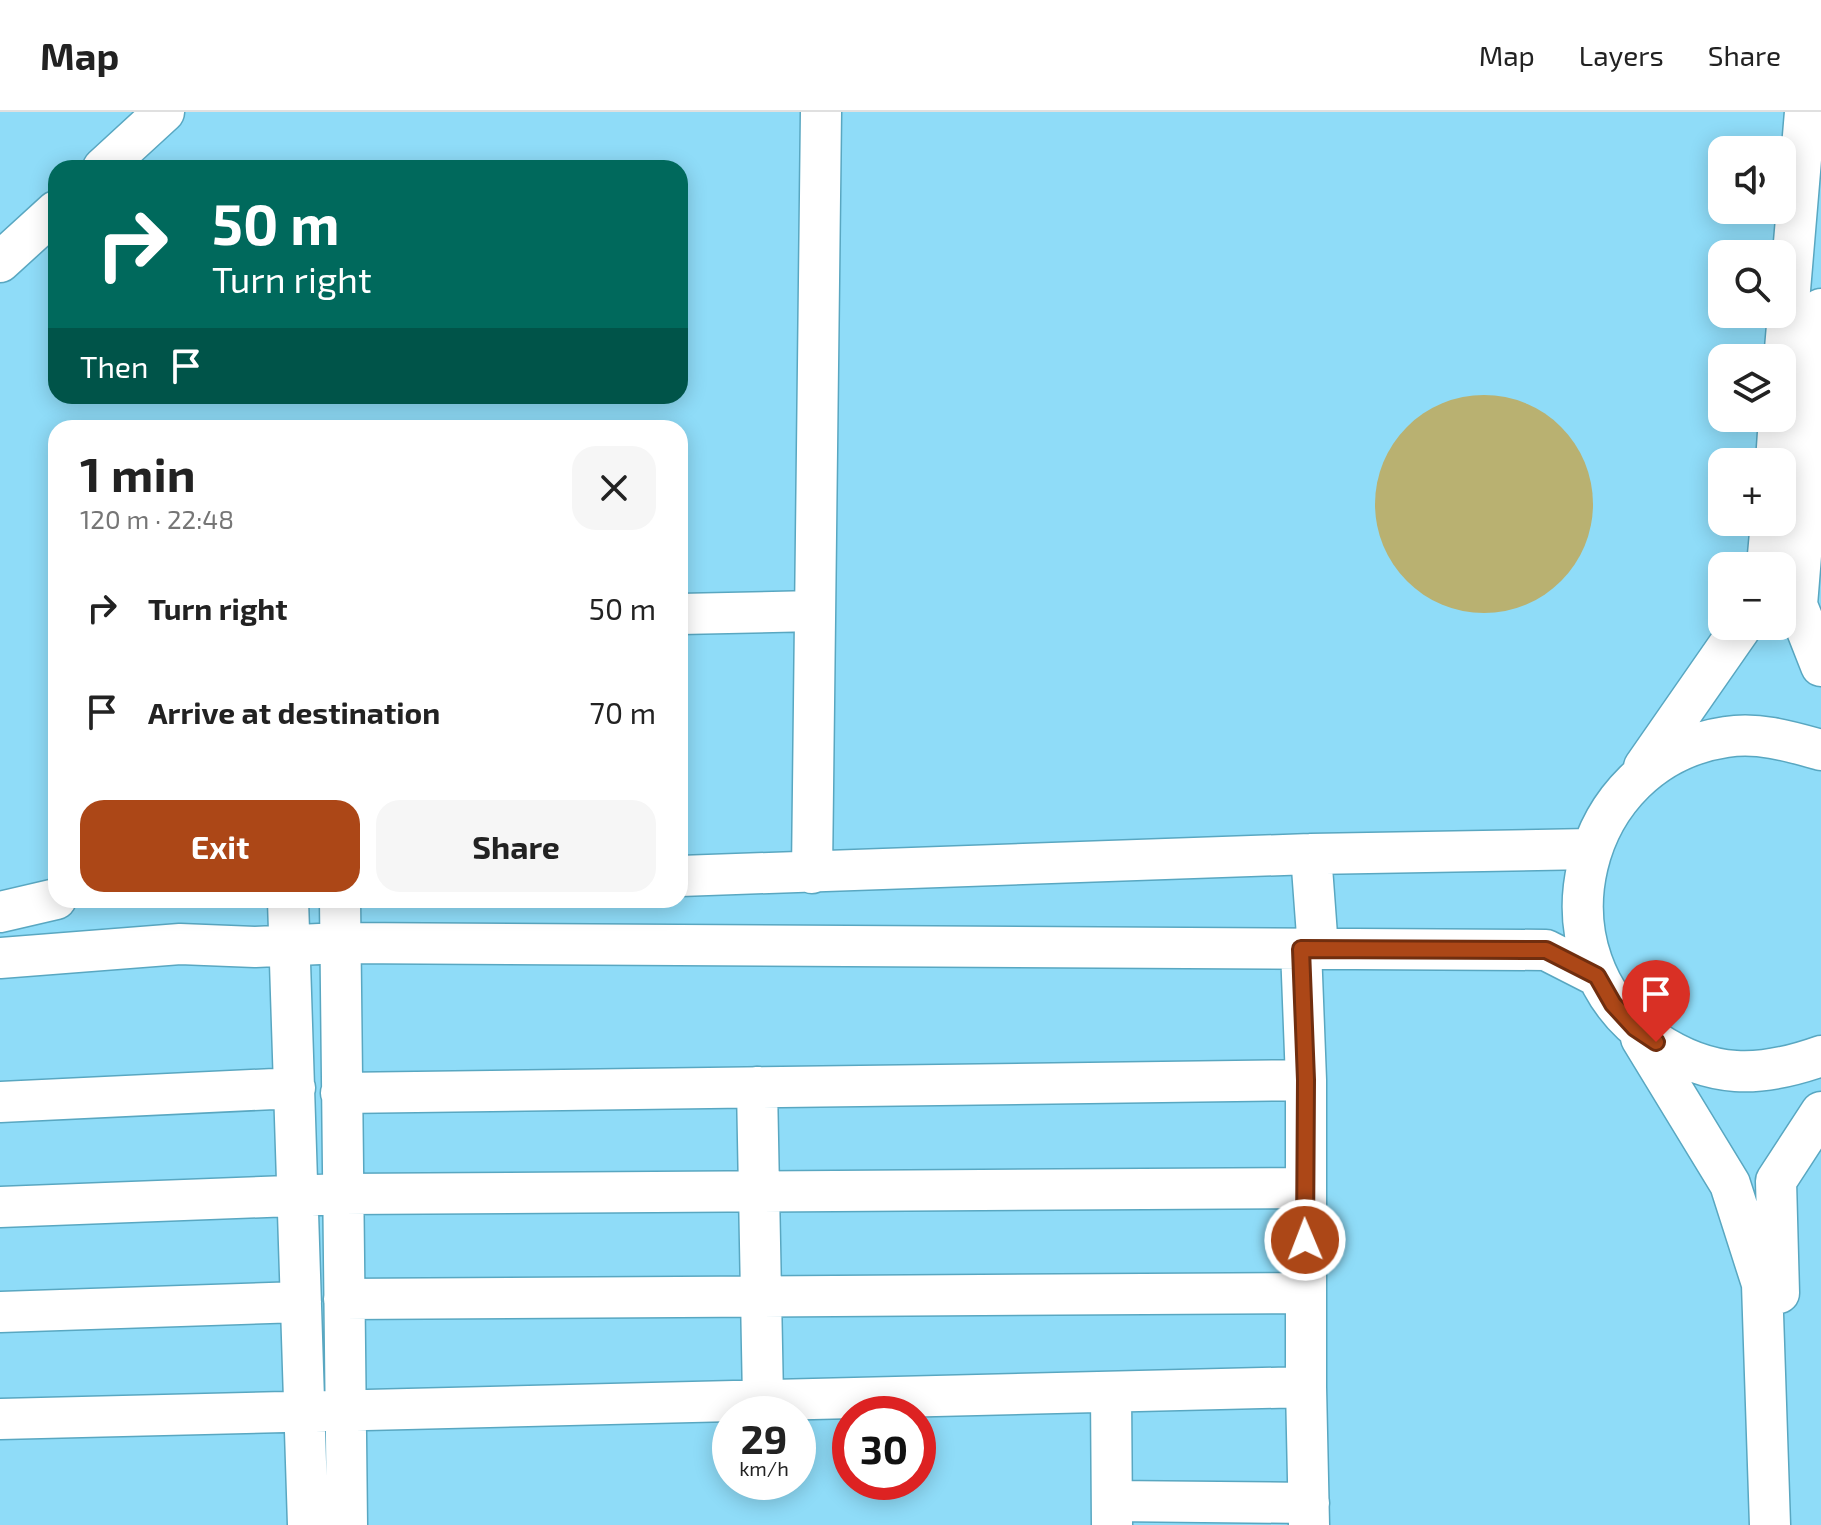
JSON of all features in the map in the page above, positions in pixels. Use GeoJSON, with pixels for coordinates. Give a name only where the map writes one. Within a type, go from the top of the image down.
{"type":"FeatureCollection","features":[{"type":"Feature","properties":{"kind":"street"},"geometry":{"type":"LineString","coordinates":[[112,160],[164,112]]}},
{"type":"Feature","properties":{"kind":"street"},"geometry":{"type":"LineString","coordinates":[[812,873],[821,112]]}},
{"type":"Feature","properties":{"kind":"street"},"geometry":{"type":"LineString","coordinates":[[1785,344],[1805,112]]}},
{"type":"Feature","properties":{"kind":"street"},"geometry":{"type":"LineString","coordinates":[[0,262],[48,218]]}},
{"type":"Feature","properties":{"kind":"street"},"geometry":{"type":"LineString","coordinates":[[1821,309],[1797,605],[1821,666]]}},
{"type":"Feature","properties":{"kind":"street"},"geometry":{"type":"LineString","coordinates":[[688,614],[815,621]]}},
{"type":"Feature","properties":{"kind":"street"},"geometry":{"type":"LineString","coordinates":[[688,631],[815,621]]}},
{"type":"Feature","properties":{"kind":"street"},"geometry":{"type":"LineString","coordinates":[[1732,640],[1635,780],[1609,812],[1591,849],[1582,891],[1584,935],[1597,976],[1613,1004],[1635,1028],[1730,1184],[1762,1284],[1770,1525]]}},
{"type":"Feature","properties":{"kind":"street"},"geometry":{"type":"LineString","coordinates":[[1635,780],[1677,752],[1725,737],[1775,736],[1821,750]]}},
{"type":"Feature","properties":{"kind":"street"},"geometry":{"type":"LineString","coordinates":[[688,876],[1311,854],[1591,849]]}},
{"type":"Feature","properties":{"kind":"street"},"geometry":{"type":"LineString","coordinates":[[1111,1392],[1112,1513],[1309,1514],[1304,1188],[1311,854]]}},
{"type":"Feature","properties":{"kind":"street"},"geometry":{"type":"LineString","coordinates":[[0,912],[48,900]]}},
{"type":"Feature","properties":{"kind":"street"},"geometry":{"type":"LineString","coordinates":[[288,908],[308,1525]]}},
{"type":"Feature","properties":{"kind":"street"},"geometry":{"type":"LineString","coordinates":[[340,908],[347,1525]]}},
{"type":"Feature","properties":{"kind":"street"},"geometry":{"type":"LineString","coordinates":[[0,958],[180,944],[289,947],[341,943],[1546,950],[1597,976]]}},
{"type":"Feature","properties":{"kind":"street"},"geometry":{"type":"LineString","coordinates":[[1635,1028],[1678,1057],[1728,1072],[1780,1071],[1821,1056]]}},
{"type":"Feature","properties":{"kind":"street"},"geometry":{"type":"LineString","coordinates":[[341,1093],[1306,1080]]}},
{"type":"Feature","properties":{"kind":"street"},"geometry":{"type":"LineString","coordinates":[[757,1087],[763,1396]]}},
{"type":"Feature","properties":{"kind":"street"},"geometry":{"type":"LineString","coordinates":[[0,1102],[295,1088]]}},
{"type":"Feature","properties":{"kind":"street"},"geometry":{"type":"LineString","coordinates":[[1785,1525],[1776,1181],[1821,1112]]}},
{"type":"Feature","properties":{"kind":"street"},"geometry":{"type":"LineString","coordinates":[[0,1207],[343,1194],[1304,1188]]}},
{"type":"Feature","properties":{"kind":"street"},"geometry":{"type":"LineString","coordinates":[[344,1299],[1306,1293]]}},
{"type":"Feature","properties":{"kind":"street"},"geometry":{"type":"LineString","coordinates":[[0,1312],[301,1302]]}},
{"type":"Feature","properties":{"kind":"street"},"geometry":{"type":"LineString","coordinates":[[816,1398],[1306,1387]]}},
{"type":"Feature","properties":{"kind":"street"},"geometry":{"type":"LineString","coordinates":[[0,1419],[712,1400]]}},
{"type":"Feature","properties":{"kind":"shaded area"},"geometry":{"type":"Polygon","coordinates":[[[1484,395],[1505,397],[1526,404],[1561,427],[1584,462],[1591,483],[1591,525],[1584,546],[1561,581],[1526,604],[1505,611],[1484,613],[1463,611],[1442,604],[1407,581],[1384,546],[1377,525],[1375,504],[1377,483],[1384,462],[1407,427],[1442,404],[1463,397],[1484,395]]]}},
{"type":"Feature","properties":{"kind":"route"},"geometry":{"type":"LineString","coordinates":[[1305,1240],[1306,1080],[1301,949],[1546,950],[1597,976],[1613,1004],[1635,1028],[1656,1042]]}}]}
